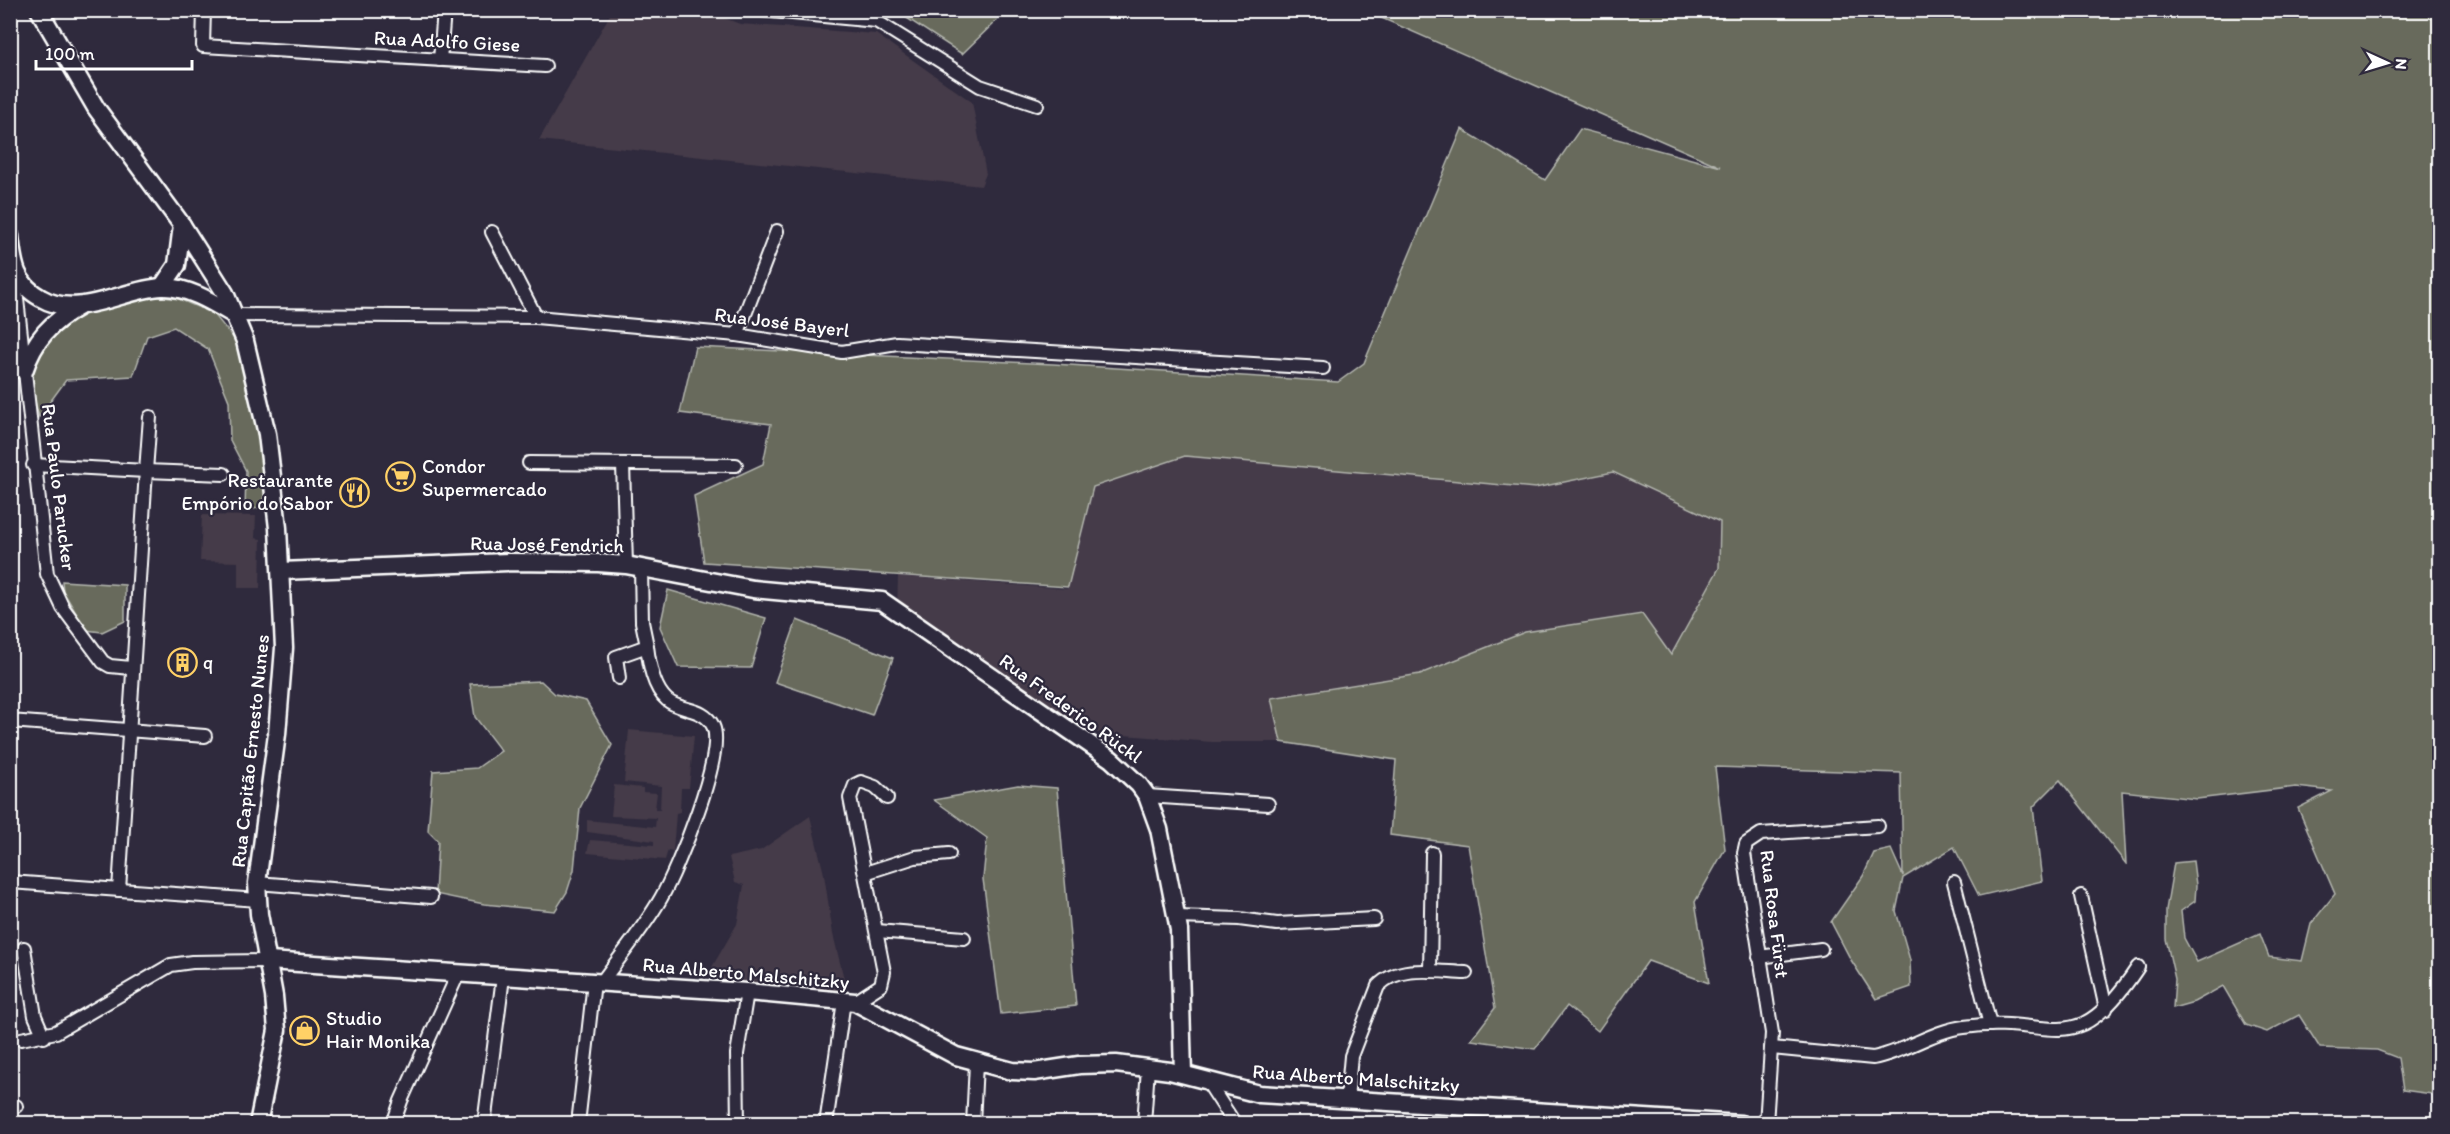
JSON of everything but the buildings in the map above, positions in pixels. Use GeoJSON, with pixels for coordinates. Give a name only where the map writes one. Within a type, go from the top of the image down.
{"type":"FeatureCollection","features":[{"type":"Feature","properties":{"kind":"street","name":"Rua Capitão Ernesto Nunes"},"geometry":{"type":"LineString","coordinates":[[39,10],[96,108],[213,270],[234,315],[254,374],[267,434],[281,571],[284,668],[257,883],[277,1030],[258,1124]]}},
{"type":"Feature","properties":{"kind":"street","name":"Rua Adolfo Giese"},"geometry":{"type":"LineString","coordinates":[[204,10],[203,45],[545,66]]}},
{"type":"Feature","properties":{"kind":"street"},"geometry":{"type":"LineString","coordinates":[[440,60],[444,10]]}},
{"type":"Feature","properties":{"kind":"street"},"geometry":{"type":"LineString","coordinates":[[761,10],[876,21],[980,86],[1037,105]]}},
{"type":"Feature","properties":{"kind":"street"},"geometry":{"type":"LineString","coordinates":[[162,287],[170,279],[177,264],[182,225]]}},
{"type":"Feature","properties":{"kind":"street"},"geometry":{"type":"LineString","coordinates":[[737,335],[777,231]]}},
{"type":"Feature","properties":{"kind":"street"},"geometry":{"type":"LineString","coordinates":[[492,232],[536,317]]}},
{"type":"Feature","properties":{"kind":"street","name":"Rua Paulo Parucker"},"geometry":{"type":"LineString","coordinates":[[10,236],[14,266],[17,371],[33,465],[42,552],[51,586],[63,608],[103,662],[110,666],[131,668]]}},
{"type":"Feature","properties":{"kind":"street"},"geometry":{"type":"LineString","coordinates":[[14,266],[23,285],[54,305],[83,305],[162,287],[206,299],[234,315]]}},
{"type":"Feature","properties":{"kind":"street"},"geometry":{"type":"LineString","coordinates":[[17,371],[41,336],[57,321],[83,305]]}},
{"type":"Feature","properties":{"kind":"street","name":"Rua José Bayerl"},"geometry":{"type":"LineString","coordinates":[[234,315],[536,317],[737,335],[842,352],[853,352],[877,344],[897,343],[1323,368]]}},
{"type":"Feature","properties":{"kind":"street"},"geometry":{"type":"LineString","coordinates":[[119,890],[131,668],[150,417]]}},
{"type":"Feature","properties":{"kind":"street"},"geometry":{"type":"LineString","coordinates":[[529,462],[736,465]]}},
{"type":"Feature","properties":{"kind":"street"},"geometry":{"type":"LineString","coordinates":[[579,1115],[598,983],[655,908],[673,872],[701,804],[717,743],[710,720],[698,711],[668,701],[659,691],[648,660],[633,566],[623,464]]}},
{"type":"Feature","properties":{"kind":"street"},"geometry":{"type":"LineString","coordinates":[[33,465],[224,474]]}},
{"type":"Feature","properties":{"kind":"street","name":"Rua José Fendrich"},"geometry":{"type":"LineString","coordinates":[[281,571],[508,562],[633,566],[753,589],[882,601]]}},
{"type":"Feature","properties":{"kind":"street","name":"Rua Frederico Rückl"},"geometry":{"type":"LineString","coordinates":[[882,601],[1111,759],[1133,778],[1147,796],[1159,829],[1178,917],[1181,953],[1183,1074]]}},
{"type":"Feature","properties":{"kind":"street"},"geometry":{"type":"LineString","coordinates":[[619,678],[616,657],[647,646]]}},
{"type":"Feature","properties":{"kind":"street"},"geometry":{"type":"LineString","coordinates":[[10,721],[205,736]]}},
{"type":"Feature","properties":{"kind":"street"},"geometry":{"type":"LineString","coordinates":[[826,1124],[849,1002],[883,981],[884,972],[851,805],[852,791],[855,785],[868,783],[886,798]]}},
{"type":"Feature","properties":{"kind":"street"},"geometry":{"type":"LineString","coordinates":[[1147,796],[1268,804]]}},
{"type":"Feature","properties":{"kind":"street","name":"Rua Rosa Fürst"},"geometry":{"type":"LineString","coordinates":[[1766,1124],[1772,1048],[1770,1019],[1744,853],[1746,844],[1761,834],[1878,826]]}},
{"type":"Feature","properties":{"kind":"street"},"geometry":{"type":"LineString","coordinates":[[1430,971],[1432,853]]}},
{"type":"Feature","properties":{"kind":"street"},"geometry":{"type":"LineString","coordinates":[[865,873],[915,857],[950,854]]}},
{"type":"Feature","properties":{"kind":"street"},"geometry":{"type":"LineString","coordinates":[[10,882],[258,900]]}},
{"type":"Feature","properties":{"kind":"street"},"geometry":{"type":"LineString","coordinates":[[1954,882],[1990,1025]]}},
{"type":"Feature","properties":{"kind":"street"},"geometry":{"type":"LineString","coordinates":[[257,883],[431,897]]}},
{"type":"Feature","properties":{"kind":"street"},"geometry":{"type":"LineString","coordinates":[[2081,896],[2106,1009]]}},
{"type":"Feature","properties":{"kind":"street"},"geometry":{"type":"LineString","coordinates":[[1178,917],[1277,924],[1374,919]]}},
{"type":"Feature","properties":{"kind":"street"},"geometry":{"type":"LineString","coordinates":[[877,931],[964,938]]}},
{"type":"Feature","properties":{"kind":"street"},"geometry":{"type":"LineString","coordinates":[[24,948],[35,1016],[44,1037]]}},
{"type":"Feature","properties":{"kind":"street"},"geometry":{"type":"LineString","coordinates":[[1759,957],[1821,949]]}},
{"type":"Feature","properties":{"kind":"street"},"geometry":{"type":"LineString","coordinates":[[21,1040],[44,1037],[65,1028],[171,965],[184,962],[268,961]]}},
{"type":"Feature","properties":{"kind":"street","name":"Rua Alberto Malschitzky"},"geometry":{"type":"LineString","coordinates":[[268,961],[747,992],[849,1002],[976,1063],[1034,1072],[1103,1064],[1183,1074],[1259,1094],[1583,1118],[1741,1124]]}},
{"type":"Feature","properties":{"kind":"street"},"geometry":{"type":"LineString","coordinates":[[1772,1048],[1874,1058],[1951,1029],[1990,1025],[2068,1029],[2083,1026],[2106,1009],[2139,967]]}},
{"type":"Feature","properties":{"kind":"street"},"geometry":{"type":"LineString","coordinates":[[1347,1100],[1351,1056],[1378,986],[1386,978],[1398,973],[1430,971],[1466,973]]}},
{"type":"Feature","properties":{"kind":"street"},"geometry":{"type":"LineString","coordinates":[[393,1124],[400,1101],[458,974]]}},
{"type":"Feature","properties":{"kind":"street"},"geometry":{"type":"LineString","coordinates":[[484,1124],[503,977]]}},
{"type":"Feature","properties":{"kind":"street"},"geometry":{"type":"LineString","coordinates":[[738,1124],[737,1054],[747,992]]}},
{"type":"Feature","properties":{"kind":"street"},"geometry":{"type":"LineString","coordinates":[[973,1124],[976,1063]]}},
{"type":"Feature","properties":{"kind":"street"},"geometry":{"type":"LineString","coordinates":[[1144,1124],[1148,1068]]}},
{"type":"Feature","properties":{"kind":"street"},"geometry":{"type":"LineString","coordinates":[[1207,1082],[1234,1124]]}},
{"type":"Feature","properties":{"kind":"shaded area"},"geometry":{"type":"Polygon","coordinates":[[[612,11],[706,11],[740,24],[876,34],[972,102],[986,174],[981,186],[539,140],[612,11]]]}},
{"type":"Feature","properties":{"kind":"shaded area"},"geometry":{"type":"Polygon","coordinates":[[[1184,456],[1535,488],[1613,472],[1720,522],[1719,568],[1670,655],[1525,632],[1420,674],[1271,698],[1281,742],[1212,742],[1085,732],[897,611],[898,576],[1067,589],[1092,486],[1184,456]]]}},
{"type":"Feature","properties":{"kind":"shaded area"},"geometry":{"type":"Polygon","coordinates":[[[202,515],[256,516],[255,538],[261,539],[260,588],[238,588],[238,562],[200,561],[202,515]]]}},
{"type":"Feature","properties":{"kind":"shaded area"},"geometry":{"type":"Polygon","coordinates":[[[629,730],[694,736],[689,788],[681,788],[680,812],[676,813],[673,851],[668,850],[665,860],[587,853],[590,840],[654,845],[654,841],[587,832],[587,820],[655,827],[656,818],[611,816],[614,785],[643,788],[643,792],[657,793],[655,809],[660,809],[661,786],[624,782],[629,730]]]}},
{"type":"Feature","properties":{"kind":"shaded area"},"geometry":{"type":"Polygon","coordinates":[[[810,816],[824,874],[833,934],[847,991],[719,981],[712,967],[737,924],[744,885],[735,882],[729,857],[761,850],[810,816]]]}},
{"type":"Feature","properties":{"kind":"green space"},"geometry":{"type":"Polygon","coordinates":[[[896,11],[1046,11],[1000,17],[962,54],[896,11]]]}},
{"type":"Feature","properties":{"kind":"green space"},"geometry":{"type":"Polygon","coordinates":[[[1343,11],[2439,11],[2439,1095],[2403,1090],[2398,1058],[2377,1050],[2320,1048],[2299,1015],[2267,1032],[2246,1025],[2223,986],[2194,1002],[2173,1008],[2175,979],[2166,939],[2166,910],[2174,863],[2193,861],[2195,901],[2181,911],[2184,938],[2197,962],[2260,934],[2269,957],[2302,961],[2311,924],[2335,894],[2298,808],[2332,791],[2296,787],[2197,799],[2122,791],[2126,864],[2060,780],[2033,807],[2042,881],[1979,896],[1954,847],[1903,878],[1896,911],[1910,960],[1911,987],[1876,999],[1851,960],[1831,922],[1863,876],[1874,853],[1891,849],[1903,876],[1901,773],[1715,767],[1725,849],[1695,902],[1709,983],[1648,961],[1598,1031],[1567,1006],[1535,1049],[1471,1040],[1495,1008],[1468,845],[1390,835],[1396,760],[1281,742],[1271,698],[1420,674],[1525,632],[1642,614],[1671,655],[1719,568],[1720,522],[1613,472],[1535,488],[1185,456],[1093,487],[1068,587],[704,562],[694,496],[763,464],[771,424],[680,413],[695,347],[1053,364],[1338,382],[1364,363],[1462,129],[1545,180],[1580,129],[1721,167],[1368,12],[1343,11]]]}},
{"type":"Feature","properties":{"kind":"green space"},"geometry":{"type":"Polygon","coordinates":[[[154,296],[179,299],[214,314],[239,345],[264,466],[266,506],[245,511],[246,471],[230,440],[229,401],[208,349],[174,327],[147,336],[133,376],[66,380],[39,417],[30,381],[39,355],[59,329],[84,312],[154,296]]]}},
{"type":"Feature","properties":{"kind":"green space"},"geometry":{"type":"Polygon","coordinates":[[[62,581],[125,585],[125,621],[102,632],[86,630],[63,591],[62,581]]]}},
{"type":"Feature","properties":{"kind":"green space"},"geometry":{"type":"Polygon","coordinates":[[[668,590],[766,618],[751,668],[678,667],[660,627],[668,590]]]}},
{"type":"Feature","properties":{"kind":"green space"},"geometry":{"type":"Polygon","coordinates":[[[797,620],[893,658],[872,715],[775,682],[797,620]]]}},
{"type":"Feature","properties":{"kind":"green space"},"geometry":{"type":"Polygon","coordinates":[[[541,681],[555,694],[586,701],[612,745],[580,808],[574,870],[567,892],[555,911],[484,904],[435,894],[438,841],[428,831],[433,771],[477,768],[501,751],[475,717],[470,684],[541,681]]]}},
{"type":"Feature","properties":{"kind":"green space"},"geometry":{"type":"Polygon","coordinates":[[[1018,785],[1057,788],[1076,1006],[1001,1014],[983,879],[987,838],[934,800],[1018,785]]]}},
{"type":"Feature","properties":{"kind":"place","name":"Condor Supermercado"},"geometry":{"type":"Point","coordinates":[401,477]}},
{"type":"Feature","properties":{"kind":"place","name":"Restaurante Empório do Sabor"},"geometry":{"type":"Point","coordinates":[354,492]}},
{"type":"Feature","properties":{"kind":"place","name":"q"},"geometry":{"type":"Point","coordinates":[182,662]}},
{"type":"Feature","properties":{"kind":"place","name":"Studio Hair Monika"},"geometry":{"type":"Point","coordinates":[305,1030]}}]}
